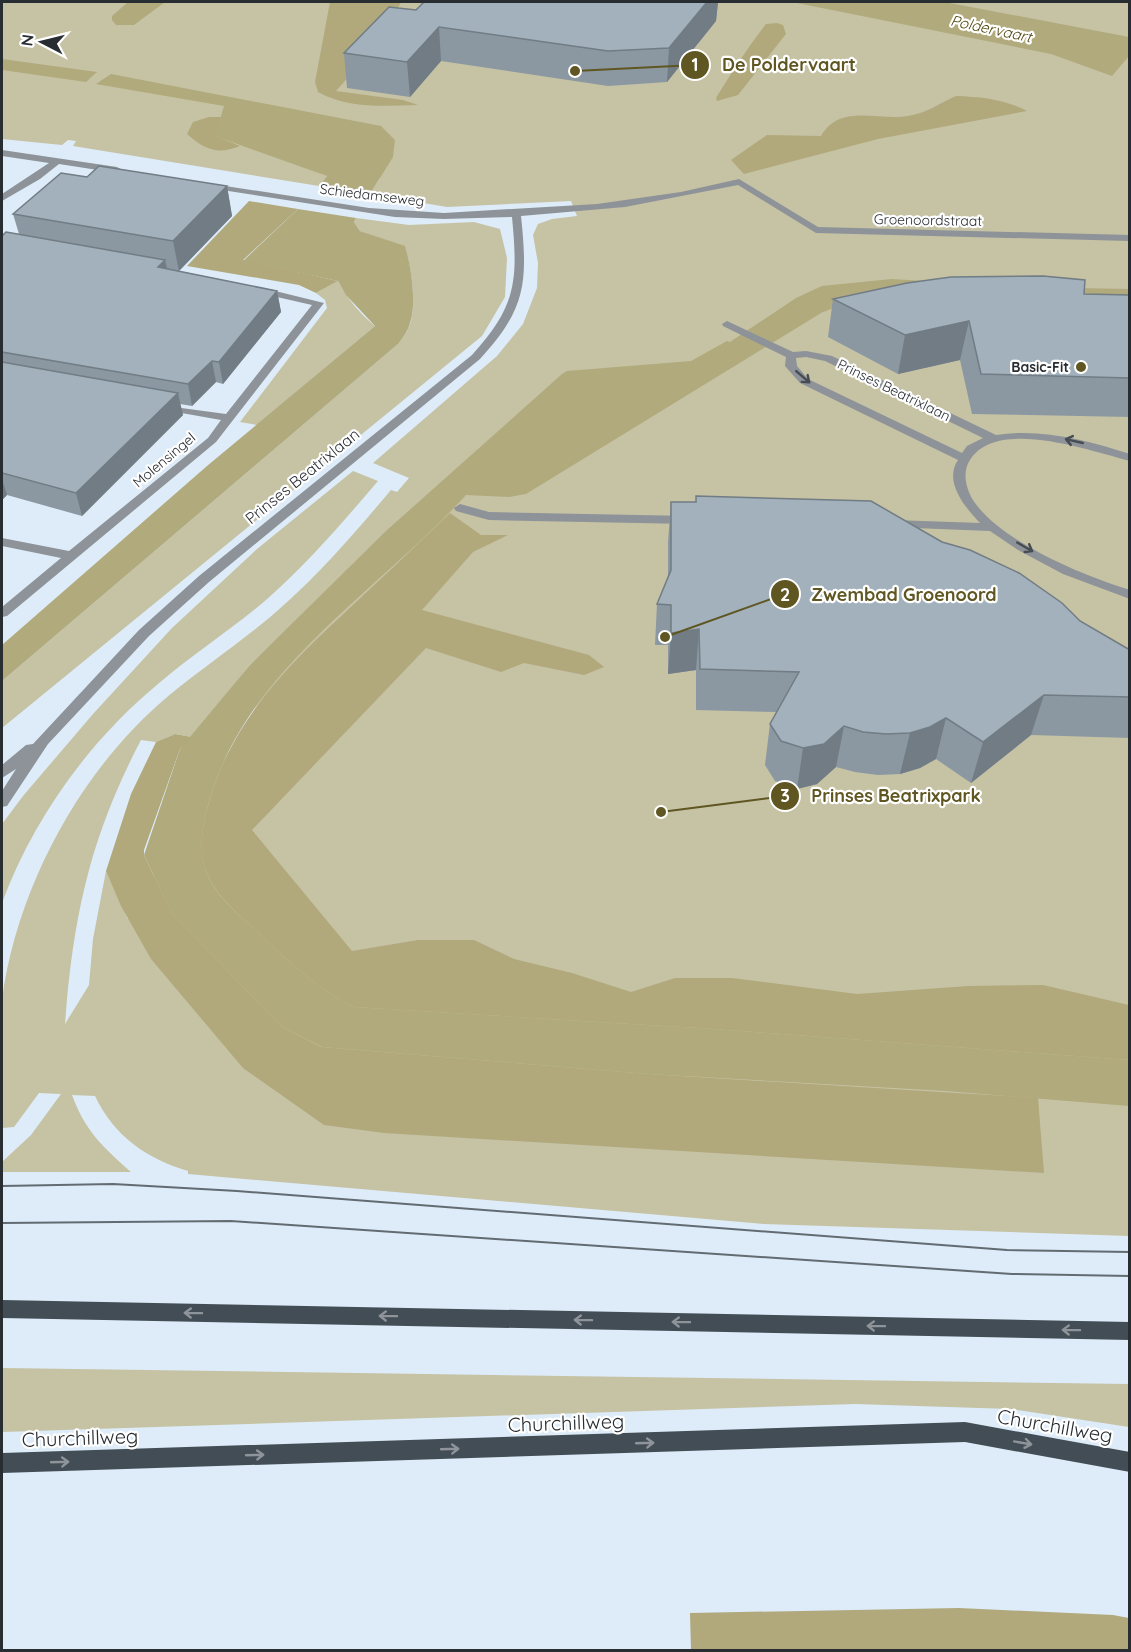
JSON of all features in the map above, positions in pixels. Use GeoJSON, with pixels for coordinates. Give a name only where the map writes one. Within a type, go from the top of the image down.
{"type":"FeatureCollection","features":[{"type":"Feature","properties":{"kind":"main road"},"geometry":{"type":"LineString","coordinates":[[2,1309],[1130,1331]]}},
{"type":"Feature","properties":{"kind":"main road","name":"Churchillweg"},"geometry":{"type":"LineString","coordinates":[[2,1463],[965,1432],[1130,1462]]}},
{"type":"Feature","properties":{"kind":"street"},"geometry":{"type":"LineString","coordinates":[[2,153],[128,172]]}},
{"type":"Feature","properties":{"kind":"street"},"geometry":{"type":"LineString","coordinates":[[2,198],[37,177],[58,160]]}},
{"type":"Feature","properties":{"kind":"street","name":"Schiedamseweg"},"geometry":{"type":"LineString","coordinates":[[199,183],[389,213],[423,216],[564,211],[645,202],[739,182]]}},
{"type":"Feature","properties":{"kind":"street","name":"Groenoordstraat"},"geometry":{"type":"LineString","coordinates":[[739,182],[816,230],[1130,238]]}},
{"type":"Feature","properties":{"kind":"street","name":"Prinses Beatrixlaan"},"geometry":{"type":"LineString","coordinates":[[2,773],[43,740],[122,655],[185,596],[476,357],[491,342],[508,316],[520,286],[521,262],[516,213]]}},
{"type":"Feature","properties":{"kind":"street","name":"Molensingel"},"geometry":{"type":"LineString","coordinates":[[2,613],[212,440],[319,303],[248,288]]}},
{"type":"Feature","properties":{"kind":"street","name":"Prinses Beatrixlaan"},"geometry":{"type":"LineString","coordinates":[[727,324],[791,355],[806,354],[828,358],[993,438]]}},
{"type":"Feature","properties":{"kind":"street","name":"Prinses Beatrixlaan"},"geometry":{"type":"LineString","coordinates":[[791,355],[791,366],[804,381],[963,458],[976,446],[993,438],[1043,436],[1065,439],[1130,458]]}},
{"type":"Feature","properties":{"kind":"street"},"geometry":{"type":"LineString","coordinates":[[150,405],[228,418]]}},
{"type":"Feature","properties":{"kind":"street"},"geometry":{"type":"LineString","coordinates":[[963,458],[960,469],[962,488],[972,506],[992,527],[1059,566],[1130,596]]}},
{"type":"Feature","properties":{"kind":"street"},"geometry":{"type":"LineString","coordinates":[[460,508],[489,516],[697,520]]}},
{"type":"Feature","properties":{"kind":"street"},"geometry":{"type":"LineString","coordinates":[[874,524],[992,527]]}},
{"type":"Feature","properties":{"kind":"street"},"geometry":{"type":"LineString","coordinates":[[2,542],[72,556]]}},
{"type":"Feature","properties":{"kind":"street","name":"Prinses Beatrixlaan"},"geometry":{"type":"LineString","coordinates":[[2,802],[43,740]]}},
{"type":"Feature","properties":{"kind":"shaded area"},"geometry":{"type":"Polygon","coordinates":[[[2,2],[1129,2],[1129,1236],[764,1224],[188,1174],[188,1171],[159,1160],[133,1144],[112,1123],[95,1096],[72,1095],[89,1129],[131,1172],[2,1172],[2,1162],[31,1135],[61,1094],[39,1093],[14,1127],[2,1128],[1,1010],[9,959],[36,878],[54,839],[76,802],[128,734],[158,705],[286,603],[327,563],[391,490],[397,492],[409,478],[373,463],[497,356],[523,324],[537,288],[538,263],[533,235],[538,224],[552,219],[577,216],[571,201],[447,207],[370,194],[380,178],[315,171],[327,176],[319,186],[73,146],[76,141],[68,140],[62,145],[2,139],[2,2]],[[325,593],[250,665],[192,737],[175,734],[156,742],[141,740],[109,810],[87,878],[73,948],[65,1024],[89,985],[93,939],[106,871],[128,919],[325,593]]]}},
{"type":"Feature","properties":{"kind":"shaded area"},"geometry":{"type":"Polygon","coordinates":[[[330,2],[401,2],[384,37],[336,91],[403,100],[418,105],[354,104],[318,92],[315,82],[330,2]]]}},
{"type":"Feature","properties":{"kind":"shaded area"},"geometry":{"type":"Polygon","coordinates":[[[766,24],[783,25],[786,34],[738,95],[717,101],[716,98],[728,79],[766,24]]]}},
{"type":"Feature","properties":{"kind":"shaded area"},"geometry":{"type":"Polygon","coordinates":[[[956,96],[992,99],[1027,111],[878,139],[744,174],[731,160],[767,135],[821,136],[829,126],[849,116],[915,115],[956,96]]]}},
{"type":"Feature","properties":{"kind":"shaded area"},"geometry":{"type":"Polygon","coordinates":[[[209,117],[221,117],[216,136],[240,146],[225,150],[212,149],[200,144],[187,134],[193,122],[209,117]]]}},
{"type":"Feature","properties":{"kind":"shaded area"},"geometry":{"type":"Polygon","coordinates":[[[249,201],[298,209],[243,260],[338,281],[316,293],[299,285],[187,266],[249,201]]]}},
{"type":"Feature","properties":{"kind":"shaded area"},"geometry":{"type":"Polygon","coordinates":[[[356,218],[409,225],[474,222],[500,229],[507,258],[505,297],[482,336],[2,728],[2,681],[398,344],[403,337],[410,324],[413,307],[411,275],[405,247],[360,231],[354,222],[356,218]]]}},
{"type":"Feature","properties":{"kind":"shaded area"},"geometry":{"type":"Polygon","coordinates":[[[338,281],[354,305],[375,326],[257,425],[240,422],[327,308],[325,300],[316,293],[338,281]]]}},
{"type":"Feature","properties":{"kind":"shaded area"},"geometry":{"type":"Polygon","coordinates":[[[353,471],[378,481],[296,572],[266,600],[171,673],[133,706],[86,756],[66,783],[30,841],[2,903],[2,824],[23,796],[93,714],[172,628],[257,549],[353,471]]]}},
{"type":"Feature","properties":{"kind":"shaded area"},"geometry":{"type":"Polygon","coordinates":[[[450,513],[481,535],[508,535],[473,552],[422,610],[589,655],[604,667],[584,675],[524,663],[501,672],[426,648],[252,830],[352,951],[418,940],[474,940],[514,959],[572,973],[631,992],[675,978],[732,978],[857,994],[968,986],[1043,985],[1129,1005],[1129,1060],[714,1029],[354,1007],[328,992],[304,974],[236,912],[220,895],[208,876],[204,865],[202,841],[209,803],[230,749],[260,702],[278,680],[317,639],[450,513]]]}},
{"type":"Feature","properties":{"kind":"shaded area"},"geometry":{"type":"Polygon","coordinates":[[[175,734],[192,737],[180,749],[144,855],[172,914],[282,1027],[321,1047],[648,1074],[1038,1098],[1044,1173],[384,1133],[324,1125],[243,1068],[151,959],[121,906],[106,871],[131,794],[156,742],[175,734]]]}},
{"type":"Feature","properties":{"kind":"shaded area"},"geometry":{"type":"Polygon","coordinates":[[[2,1368],[1129,1384],[1129,1427],[1011,1409],[855,1404],[2,1432],[2,1368]]]}},
{"type":"Feature","properties":{"kind":"shaded area"},"geometry":{"type":"Polygon","coordinates":[[[959,1608],[1113,1615],[1129,1618],[1129,1650],[691,1650],[690,1613],[959,1608]]]}},
{"type":"Feature","properties":{"kind":"water"},"geometry":{"type":"Polygon","coordinates":[[[128,2],[165,2],[134,25],[116,25],[112,16],[128,2]]]}},
{"type":"Feature","properties":{"kind":"water","name":"Poldervaart"},"geometry":{"type":"Polygon","coordinates":[[[792,2],[944,2],[1129,37],[1129,56],[1112,76],[1051,54],[792,2]]]}},
{"type":"Feature","properties":{"kind":"water"},"geometry":{"type":"Polygon","coordinates":[[[2,59],[97,72],[86,82],[2,70],[2,59]]]}},
{"type":"Feature","properties":{"kind":"water"},"geometry":{"type":"Polygon","coordinates":[[[111,74],[381,126],[395,140],[393,157],[370,194],[319,186],[327,176],[215,136],[224,106],[96,84],[111,74]]]}},
{"type":"Feature","properties":{"kind":"water"},"geometry":{"type":"Polygon","coordinates":[[[298,209],[356,218],[354,222],[360,231],[405,246],[411,274],[413,306],[405,334],[398,344],[2,681],[2,645],[207,466],[375,326],[346,295],[338,281],[243,261],[298,209]]]}},
{"type":"Feature","properties":{"kind":"water"},"geometry":{"type":"Polygon","coordinates":[[[892,279],[1022,287],[1129,289],[1129,305],[843,304],[821,313],[526,494],[509,497],[466,495],[431,531],[318,635],[283,672],[252,712],[227,755],[209,802],[202,833],[204,865],[213,886],[235,912],[304,974],[328,992],[354,1007],[714,1029],[1129,1060],[1129,1106],[946,1091],[648,1074],[322,1047],[282,1027],[172,914],[144,855],[180,749],[250,665],[386,531],[562,374],[567,371],[691,361],[727,341],[730,342],[796,298],[822,286],[892,279]]]}},
{"type":"Feature","properties":{"kind":"building"},"geometry":{"type":"Polygon","coordinates":[[[424,2],[707,2],[669,48],[608,51],[439,27],[407,62],[344,53],[389,7],[416,10],[424,2]]]}},
{"type":"Feature","properties":{"kind":"building"},"geometry":{"type":"Polygon","coordinates":[[[99,166],[227,186],[173,241],[13,214],[61,173],[87,177],[99,166]]]}},
{"type":"Feature","properties":{"kind":"building"},"geometry":{"type":"Polygon","coordinates":[[[6,232],[165,260],[158,267],[277,291],[219,362],[212,361],[188,384],[2,352],[2,236],[6,232]]]}},
{"type":"Feature","properties":{"kind":"building"},"geometry":{"type":"Polygon","coordinates":[[[1043,276],[1085,280],[1084,294],[1130,295],[1130,378],[981,374],[969,321],[905,335],[833,299],[907,283],[951,277],[1043,276]]]}},
{"type":"Feature","properties":{"kind":"building"},"geometry":{"type":"Polygon","coordinates":[[[2,362],[178,393],[76,493],[2,473],[2,362]]]}},
{"type":"Feature","properties":{"kind":"building"},"geometry":{"type":"Polygon","coordinates":[[[696,496],[871,501],[942,542],[970,550],[1019,573],[1062,603],[1080,621],[1130,650],[1130,697],[1044,695],[983,742],[946,718],[930,727],[910,733],[863,732],[844,726],[824,744],[803,748],[781,741],[770,724],[799,672],[700,669],[699,629],[671,633],[671,605],[657,604],[671,570],[671,502],[696,502],[696,496]]]}},
{"type":"Feature","properties":{"kind":"tram line"},"geometry":{"type":"LineString","coordinates":[[2,1186],[113,1184],[237,1191],[1007,1250],[1130,1252]]}},
{"type":"Feature","properties":{"kind":"tram line"},"geometry":{"type":"LineString","coordinates":[[2,1223],[231,1221],[1012,1274],[1130,1276]]}},
{"type":"Feature","properties":{"kind":"place","name":"De Poldervaart"},"geometry":{"type":"Point","coordinates":[575,71]}},
{"type":"Feature","properties":{"kind":"place","name":"Basic-Fit"},"geometry":{"type":"Point","coordinates":[1081,367]}},
{"type":"Feature","properties":{"kind":"place","name":"Zwembad Groenoord"},"geometry":{"type":"Point","coordinates":[665,637]}},
{"type":"Feature","properties":{"kind":"place","name":"Prinses Beatrixpark"},"geometry":{"type":"Point","coordinates":[661,812]}}]}
